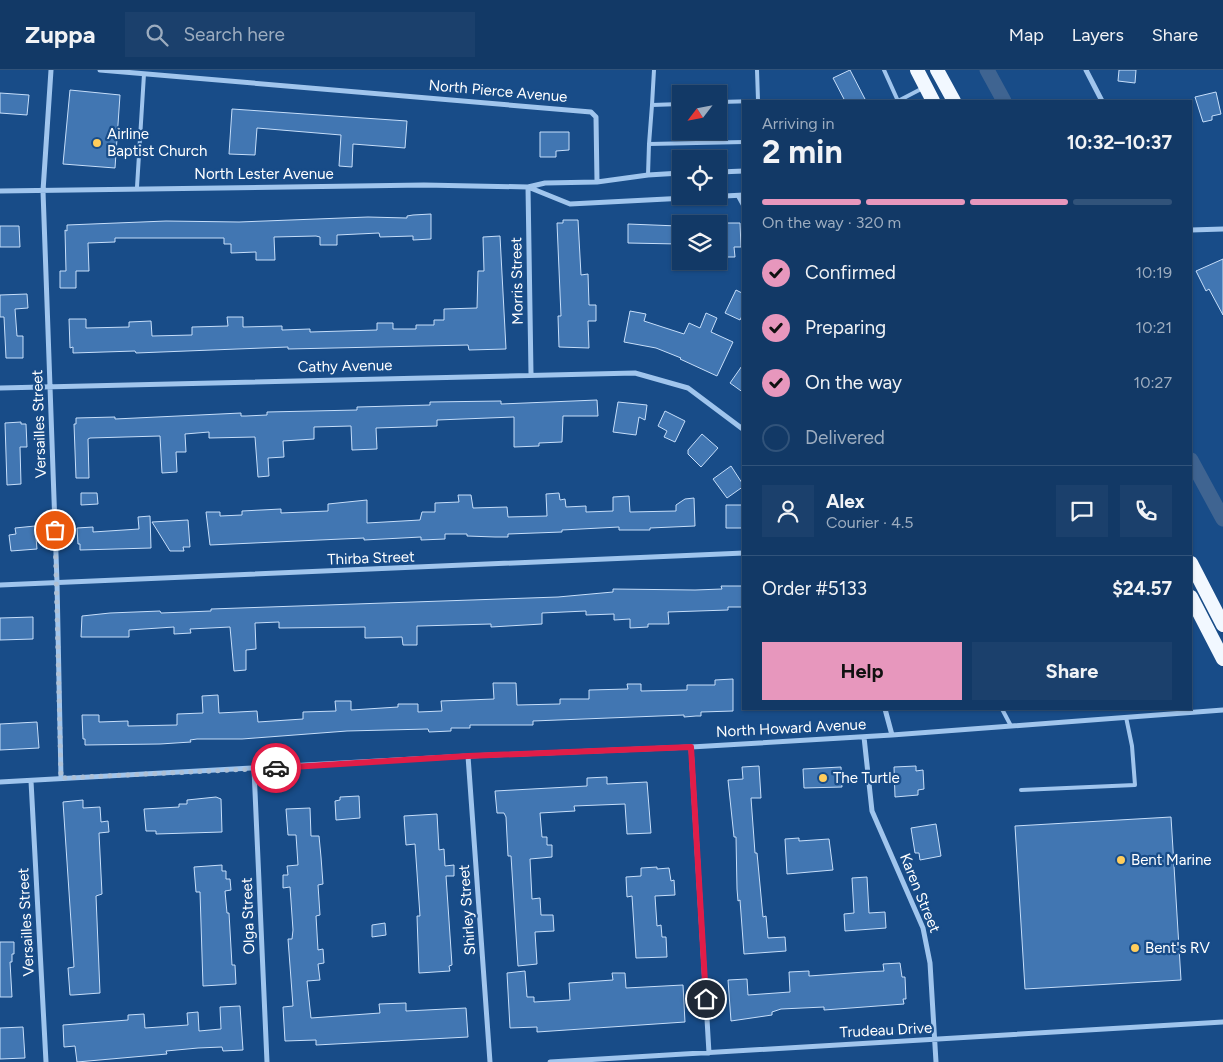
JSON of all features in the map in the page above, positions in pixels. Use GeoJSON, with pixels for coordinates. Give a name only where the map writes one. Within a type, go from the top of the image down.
{"type":"FeatureCollection","features":[{"type":"Feature","properties":{"kind":"highway"},"geometry":{"type":"LineString","coordinates":[[917,70],[932,100]]}},
{"type":"Feature","properties":{"kind":"highway"},"geometry":{"type":"LineString","coordinates":[[937,70],[953,100]]}},
{"type":"Feature","properties":{"kind":"highway"},"geometry":{"type":"LineString","coordinates":[[1192,565],[1223,625]]}},
{"type":"Feature","properties":{"kind":"highway"},"geometry":{"type":"LineString","coordinates":[[1192,599],[1223,658]]}},
{"type":"Feature","properties":{"kind":"street","name":"Versailles Street"},"geometry":{"type":"LineString","coordinates":[[52,70],[43,191],[57,582],[61,778]]}},
{"type":"Feature","properties":{"kind":"street","name":"North Pierce Avenue"},"geometry":{"type":"LineString","coordinates":[[100,70],[452,99],[594,114],[596,117],[597,182]]}},
{"type":"Feature","properties":{"kind":"street"},"geometry":{"type":"LineString","coordinates":[[1086,70],[1101,100]]}},
{"type":"Feature","properties":{"kind":"street"},"geometry":{"type":"LineString","coordinates":[[727,172],[742,171]]}},
{"type":"Feature","properties":{"kind":"street","name":"North Lester Avenue"},"geometry":{"type":"LineString","coordinates":[[0,191],[424,185],[528,187],[545,183],[597,182],[648,174],[672,173]]}},
{"type":"Feature","properties":{"kind":"street","name":"North Lester Avenue"},"geometry":{"type":"LineString","coordinates":[[528,187],[570,204],[741,196]]}},
{"type":"Feature","properties":{"kind":"street","name":"Morris Street"},"geometry":{"type":"LineString","coordinates":[[528,187],[532,374]]}},
{"type":"Feature","properties":{"kind":"street"},"geometry":{"type":"LineString","coordinates":[[1192,230],[1223,229]]}},
{"type":"Feature","properties":{"kind":"street","name":"Cathy Avenue"},"geometry":{"type":"LineString","coordinates":[[0,388],[635,373],[688,388],[742,428]]}},
{"type":"Feature","properties":{"kind":"street","name":"Thirba Street"},"geometry":{"type":"LineString","coordinates":[[0,585],[395,569],[742,552]]}},
{"type":"Feature","properties":{"kind":"street"},"geometry":{"type":"LineString","coordinates":[[885,710],[892,735]]}},
{"type":"Feature","properties":{"kind":"street","name":"North Howard Avenue"},"geometry":{"type":"LineString","coordinates":[[0,782],[254,770],[468,756],[691,747],[864,737],[1223,710]]}},
{"type":"Feature","properties":{"kind":"street","name":"Karen Street"},"geometry":{"type":"LineString","coordinates":[[864,737],[872,811],[923,928],[930,963],[936,1062]]}},
{"type":"Feature","properties":{"kind":"street"},"geometry":{"type":"LineString","coordinates":[[691,747],[709,1053]]}},
{"type":"Feature","properties":{"kind":"street","name":"Shirley Street"},"geometry":{"type":"LineString","coordinates":[[468,756],[490,1062]]}},
{"type":"Feature","properties":{"kind":"street","name":"Olga Street"},"geometry":{"type":"LineString","coordinates":[[254,770],[267,1062]]}},
{"type":"Feature","properties":{"kind":"street","name":"Versailles Street"},"geometry":{"type":"LineString","coordinates":[[31,781],[46,1062]]}},
{"type":"Feature","properties":{"kind":"street","name":"Trudeau Drive"},"geometry":{"type":"LineString","coordinates":[[550,1062],[1223,1022]]}},
{"type":"Feature","properties":{"kind":"lane"},"geometry":{"type":"LineString","coordinates":[[648,174],[654,70]]}},
{"type":"Feature","properties":{"kind":"lane"},"geometry":{"type":"LineString","coordinates":[[756,70],[758,100]]}},
{"type":"Feature","properties":{"kind":"lane"},"geometry":{"type":"LineString","coordinates":[[884,70],[898,100]]}},
{"type":"Feature","properties":{"kind":"lane"},"geometry":{"type":"LineString","coordinates":[[137,188],[144,74]]}},
{"type":"Feature","properties":{"kind":"lane"},"geometry":{"type":"LineString","coordinates":[[900,100],[925,87]]}},
{"type":"Feature","properties":{"kind":"lane"},"geometry":{"type":"LineString","coordinates":[[728,102],[742,101]]}},
{"type":"Feature","properties":{"kind":"lane"},"geometry":{"type":"LineString","coordinates":[[652,105],[672,104]]}},
{"type":"Feature","properties":{"kind":"lane"},"geometry":{"type":"LineString","coordinates":[[649,144],[742,142]]}},
{"type":"Feature","properties":{"kind":"lane"},"geometry":{"type":"LineString","coordinates":[[1003,710],[1011,726]]}},
{"type":"Feature","properties":{"kind":"lane"},"geometry":{"type":"LineString","coordinates":[[1021,790],[1135,785],[1132,746],[1126,717]]}},
{"type":"Feature","properties":{"kind":"building"},"geometry":{"type":"Polygon","coordinates":[[[850,70],[865,100],[844,100],[833,78],[850,70]]]}},
{"type":"Feature","properties":{"kind":"building"},"geometry":{"type":"Polygon","coordinates":[[[1119,70],[1136,70],[1135,83],[1118,81],[1119,70]]]}},
{"type":"Feature","properties":{"kind":"building"},"geometry":{"type":"Polygon","coordinates":[[[70,90],[120,95],[115,168],[63,164],[70,90]]]}},
{"type":"Feature","properties":{"kind":"building"},"geometry":{"type":"Polygon","coordinates":[[[1216,92],[1221,114],[1212,116],[1212,120],[1203,122],[1195,97],[1216,92]]]}},
{"type":"Feature","properties":{"kind":"building"},"geometry":{"type":"Polygon","coordinates":[[[0,93],[29,95],[27,115],[0,113],[0,93]]]}},
{"type":"Feature","properties":{"kind":"building"},"geometry":{"type":"Polygon","coordinates":[[[232,109],[407,121],[405,148],[353,144],[352,167],[339,166],[341,135],[257,128],[255,155],[229,154],[232,109]]]}},
{"type":"Feature","properties":{"kind":"building"},"geometry":{"type":"Polygon","coordinates":[[[540,132],[569,132],[569,150],[556,151],[556,157],[540,157],[540,132]]]}},
{"type":"Feature","properties":{"kind":"building"},"geometry":{"type":"Polygon","coordinates":[[[431,214],[431,239],[413,240],[413,236],[380,237],[379,233],[337,235],[337,245],[320,245],[320,237],[316,236],[274,237],[275,260],[256,260],[256,252],[231,253],[231,244],[224,244],[224,238],[115,238],[115,242],[88,243],[89,271],[76,271],[76,288],[60,288],[60,271],[66,271],[65,230],[67,231],[67,225],[166,221],[239,222],[368,217],[407,218],[407,216],[413,215],[431,214]]]}},
{"type":"Feature","properties":{"kind":"building"},"geometry":{"type":"Polygon","coordinates":[[[563,220],[578,220],[581,275],[588,274],[589,305],[596,305],[596,321],[588,321],[589,348],[559,347],[558,316],[561,316],[557,223],[563,223],[563,220]]]}},
{"type":"Feature","properties":{"kind":"building"},"geometry":{"type":"Polygon","coordinates":[[[727,223],[740,223],[741,247],[734,247],[735,257],[727,257],[727,223]]]}},
{"type":"Feature","properties":{"kind":"building"},"geometry":{"type":"Polygon","coordinates":[[[628,224],[672,226],[672,244],[628,243],[628,224]]]}},
{"type":"Feature","properties":{"kind":"building"},"geometry":{"type":"Polygon","coordinates":[[[0,226],[19,226],[20,247],[0,247],[0,226]]]}},
{"type":"Feature","properties":{"kind":"building"},"geometry":{"type":"Polygon","coordinates":[[[500,236],[506,349],[469,350],[468,345],[288,349],[288,347],[136,353],[135,351],[73,353],[73,347],[70,348],[69,319],[86,319],[86,328],[129,327],[129,322],[151,321],[152,336],[192,335],[192,327],[228,326],[227,317],[243,317],[243,327],[282,326],[282,330],[310,329],[310,332],[377,330],[377,323],[393,323],[393,329],[416,329],[416,325],[434,325],[434,320],[444,320],[444,309],[477,308],[478,271],[484,271],[483,237],[500,236]]]}},
{"type":"Feature","properties":{"kind":"building"},"geometry":{"type":"Polygon","coordinates":[[[1223,259],[1223,315],[1209,289],[1206,291],[1196,271],[1223,259]]]}},
{"type":"Feature","properties":{"kind":"building"},"geometry":{"type":"Polygon","coordinates":[[[736,290],[742,293],[742,316],[740,320],[725,313],[736,290]]]}},
{"type":"Feature","properties":{"kind":"building"},"geometry":{"type":"Polygon","coordinates":[[[27,294],[28,308],[15,309],[17,336],[23,336],[23,358],[6,358],[4,317],[0,317],[0,295],[27,294]]]}},
{"type":"Feature","properties":{"kind":"building"},"geometry":{"type":"Polygon","coordinates":[[[630,311],[646,314],[644,321],[684,334],[689,323],[700,328],[706,313],[717,318],[711,332],[733,342],[717,376],[656,348],[624,342],[630,311]]]}},
{"type":"Feature","properties":{"kind":"building"},"geometry":{"type":"Polygon","coordinates":[[[742,366],[742,392],[730,383],[742,366]]]}},
{"type":"Feature","properties":{"kind":"building"},"geometry":{"type":"Polygon","coordinates":[[[597,400],[598,416],[563,416],[562,442],[539,443],[539,446],[514,447],[514,417],[437,420],[437,426],[376,428],[377,449],[352,450],[351,426],[314,427],[314,439],[283,441],[284,457],[268,458],[269,476],[258,477],[255,437],[209,438],[209,432],[185,434],[186,452],[176,452],[177,472],[162,473],[160,436],[90,438],[88,439],[89,478],[76,478],[74,424],[76,424],[76,418],[115,417],[115,419],[241,413],[241,416],[246,416],[267,415],[267,412],[357,410],[357,407],[430,405],[430,402],[501,401],[501,404],[597,400]]]}},
{"type":"Feature","properties":{"kind":"building"},"geometry":{"type":"Polygon","coordinates":[[[618,402],[647,405],[645,420],[639,417],[636,435],[613,432],[618,402]]]}},
{"type":"Feature","properties":{"kind":"building"},"geometry":{"type":"Polygon","coordinates":[[[665,411],[685,421],[675,442],[664,437],[667,431],[658,426],[665,411]]]}},
{"type":"Feature","properties":{"kind":"building"},"geometry":{"type":"Polygon","coordinates":[[[21,422],[21,424],[26,424],[27,447],[20,447],[21,484],[7,485],[5,423],[21,422]]]}},
{"type":"Feature","properties":{"kind":"building"},"geometry":{"type":"Polygon","coordinates":[[[702,434],[718,448],[701,467],[688,454],[688,450],[702,434]]]}},
{"type":"Feature","properties":{"kind":"building"},"geometry":{"type":"Polygon","coordinates":[[[731,466],[742,483],[742,487],[727,498],[713,479],[731,466]]]}},
{"type":"Feature","properties":{"kind":"building"},"geometry":{"type":"Polygon","coordinates":[[[81,493],[97,493],[98,504],[81,505],[81,493]]]}},
{"type":"Feature","properties":{"kind":"building"},"geometry":{"type":"Polygon","coordinates":[[[559,493],[560,500],[565,499],[566,507],[586,506],[586,512],[613,511],[613,497],[629,496],[630,512],[676,511],[676,505],[685,499],[694,498],[695,526],[650,528],[650,530],[619,530],[619,527],[562,530],[562,532],[508,534],[508,537],[445,534],[445,539],[421,540],[421,537],[364,540],[364,538],[210,545],[206,512],[220,512],[220,516],[242,515],[242,511],[281,509],[281,513],[328,511],[328,504],[367,500],[367,523],[420,520],[422,512],[435,512],[435,503],[459,502],[458,495],[471,495],[473,508],[507,507],[508,517],[547,516],[546,494],[559,493]]]}},
{"type":"Feature","properties":{"kind":"building"},"geometry":{"type":"Polygon","coordinates":[[[726,505],[742,505],[742,528],[726,528],[726,505]]]}},
{"type":"Feature","properties":{"kind":"building"},"geometry":{"type":"Polygon","coordinates":[[[150,516],[151,548],[80,550],[77,528],[93,527],[93,532],[139,529],[138,517],[150,516]]]}},
{"type":"Feature","properties":{"kind":"building"},"geometry":{"type":"Polygon","coordinates":[[[188,520],[190,547],[183,547],[184,551],[170,551],[152,522],[188,520]]]}},
{"type":"Feature","properties":{"kind":"building"},"geometry":{"type":"Polygon","coordinates":[[[35,526],[37,549],[11,551],[9,535],[16,534],[15,528],[35,526]]]}},
{"type":"Feature","properties":{"kind":"building"},"geometry":{"type":"Polygon","coordinates":[[[721,586],[742,586],[742,607],[728,607],[728,610],[668,612],[669,624],[648,624],[648,627],[630,628],[630,619],[614,620],[614,614],[586,615],[586,611],[542,613],[542,624],[491,627],[491,624],[417,626],[417,645],[403,645],[402,637],[365,638],[365,627],[279,628],[279,622],[255,623],[256,649],[246,650],[246,670],[234,671],[230,627],[190,629],[191,633],[174,634],[174,627],[129,630],[129,637],[81,637],[82,616],[110,613],[160,611],[161,613],[211,611],[211,609],[558,597],[613,592],[613,589],[722,589],[721,586]]]}},
{"type":"Feature","properties":{"kind":"building"},"geometry":{"type":"Polygon","coordinates":[[[33,617],[33,639],[0,640],[0,618],[33,617]]]}},
{"type":"Feature","properties":{"kind":"building"},"geometry":{"type":"Polygon","coordinates":[[[733,679],[733,711],[701,712],[701,716],[684,717],[684,715],[533,721],[533,725],[470,725],[470,728],[451,728],[451,731],[429,732],[428,729],[347,731],[242,739],[197,739],[190,740],[191,742],[160,744],[85,745],[85,739],[83,739],[82,715],[99,715],[99,722],[128,721],[128,726],[177,725],[177,714],[203,713],[202,696],[218,695],[219,713],[257,711],[258,722],[303,719],[303,712],[336,711],[335,701],[351,701],[351,710],[398,707],[398,704],[418,704],[418,712],[442,711],[441,701],[494,699],[493,683],[516,683],[517,705],[560,704],[560,699],[589,699],[589,690],[628,689],[627,684],[641,684],[641,691],[687,690],[687,685],[715,685],[715,680],[733,679]]]}},
{"type":"Feature","properties":{"kind":"building"},"geometry":{"type":"Polygon","coordinates":[[[37,722],[39,748],[0,750],[0,724],[37,722]]]}},
{"type":"Feature","properties":{"kind":"building"},"geometry":{"type":"Polygon","coordinates":[[[759,766],[761,798],[751,798],[755,853],[757,853],[763,917],[766,916],[768,938],[785,937],[786,951],[744,954],[740,900],[738,901],[737,889],[736,837],[734,837],[728,780],[743,779],[742,767],[759,766]]]}},
{"type":"Feature","properties":{"kind":"building"},"geometry":{"type":"Polygon","coordinates":[[[916,766],[916,771],[923,770],[924,789],[918,790],[918,795],[895,797],[894,767],[916,766]]]}},
{"type":"Feature","properties":{"kind":"building","name":"The Turtle"},"geometry":{"type":"Polygon","coordinates":[[[841,767],[842,787],[804,788],[803,769],[841,767]]]}},
{"type":"Feature","properties":{"kind":"building"},"geometry":{"type":"Polygon","coordinates":[[[607,777],[607,784],[647,782],[651,833],[627,834],[625,804],[574,806],[575,811],[540,813],[542,837],[547,837],[547,845],[552,845],[552,857],[530,859],[532,899],[540,898],[541,915],[553,915],[554,931],[535,932],[537,964],[518,966],[511,856],[508,856],[506,817],[504,813],[497,813],[495,791],[587,786],[587,778],[607,777]]]}},
{"type":"Feature","properties":{"kind":"building"},"geometry":{"type":"Polygon","coordinates":[[[359,796],[360,818],[336,820],[335,801],[340,800],[340,797],[359,796]]]}},
{"type":"Feature","properties":{"kind":"building"},"geometry":{"type":"Polygon","coordinates":[[[216,797],[221,799],[222,832],[156,834],[156,831],[146,831],[144,809],[179,807],[179,804],[187,804],[187,800],[216,797]]]}},
{"type":"Feature","properties":{"kind":"building"},"geometry":{"type":"Polygon","coordinates":[[[83,800],[83,808],[100,807],[101,822],[108,821],[109,832],[99,833],[102,894],[96,896],[100,993],[70,995],[68,968],[74,967],[63,802],[83,800]]]}},
{"type":"Feature","properties":{"kind":"building"},"geometry":{"type":"Polygon","coordinates":[[[310,808],[311,836],[319,836],[321,857],[323,884],[318,885],[320,915],[316,916],[318,950],[323,949],[324,963],[318,964],[320,980],[307,981],[311,1018],[380,1013],[379,1004],[406,1003],[406,1011],[466,1008],[468,1037],[316,1045],[316,1040],[285,1041],[283,1007],[293,1006],[288,939],[292,939],[293,930],[290,887],[283,888],[283,875],[288,875],[287,866],[298,865],[296,835],[288,835],[286,809],[310,808]]]}},
{"type":"Feature","properties":{"kind":"building"},"geometry":{"type":"Polygon","coordinates":[[[437,814],[439,850],[444,849],[445,866],[454,865],[454,876],[446,876],[452,965],[449,966],[450,971],[419,973],[417,916],[420,916],[415,844],[406,845],[404,816],[437,814]]]}},
{"type":"Feature","properties":{"kind":"building"},"geometry":{"type":"Polygon","coordinates":[[[1171,817],[1181,980],[1025,989],[1015,826],[1171,817]]]}},
{"type":"Feature","properties":{"kind":"building"},"geometry":{"type":"Polygon","coordinates":[[[936,824],[941,856],[920,860],[919,853],[915,853],[911,828],[936,824]]]}},
{"type":"Feature","properties":{"kind":"building"},"geometry":{"type":"Polygon","coordinates":[[[799,838],[799,841],[829,839],[833,870],[787,874],[785,839],[799,838]]]}},
{"type":"Feature","properties":{"kind":"building"},"geometry":{"type":"Polygon","coordinates":[[[222,865],[222,871],[226,871],[226,879],[230,879],[231,890],[225,891],[227,913],[229,913],[232,965],[235,965],[236,984],[203,986],[200,892],[196,892],[194,867],[222,865]]]}},
{"type":"Feature","properties":{"kind":"building"},"geometry":{"type":"Polygon","coordinates":[[[657,867],[657,869],[669,868],[671,881],[674,880],[675,895],[655,896],[657,926],[661,925],[662,937],[666,937],[667,957],[636,958],[632,896],[627,897],[626,877],[641,876],[641,868],[657,867]]]}},
{"type":"Feature","properties":{"kind":"building"},"geometry":{"type":"Polygon","coordinates":[[[867,877],[869,913],[885,912],[886,928],[845,931],[844,914],[854,913],[852,878],[867,877]]]}},
{"type":"Feature","properties":{"kind":"building"},"geometry":{"type":"Polygon","coordinates":[[[385,923],[386,935],[372,937],[372,925],[385,923]]]}},
{"type":"Feature","properties":{"kind":"building"},"geometry":{"type":"Polygon","coordinates":[[[0,942],[14,942],[14,954],[12,954],[12,962],[10,962],[12,997],[0,997],[0,942]]]}},
{"type":"Feature","properties":{"kind":"building"},"geometry":{"type":"Polygon","coordinates":[[[900,963],[902,977],[905,977],[906,999],[903,999],[904,1004],[824,1010],[824,1007],[781,1009],[772,1012],[772,1015],[731,1021],[728,980],[747,979],[748,995],[790,992],[789,972],[809,971],[809,976],[884,971],[883,964],[900,963]]]}},
{"type":"Feature","properties":{"kind":"building"},"geometry":{"type":"Polygon","coordinates":[[[525,971],[527,997],[534,997],[534,1002],[570,1000],[569,983],[613,980],[612,973],[625,973],[626,988],[683,985],[685,1022],[537,1032],[537,1027],[510,1028],[507,973],[525,971]]]}},
{"type":"Feature","properties":{"kind":"building"},"geometry":{"type":"Polygon","coordinates":[[[240,1006],[243,1050],[223,1051],[222,1047],[198,1048],[166,1051],[167,1054],[77,1062],[75,1046],[64,1047],[63,1025],[128,1020],[128,1015],[144,1014],[145,1028],[188,1025],[187,1013],[198,1012],[199,1031],[221,1029],[220,1007],[240,1006]]]}},
{"type":"Feature","properties":{"kind":"building"},"geometry":{"type":"Polygon","coordinates":[[[23,1027],[25,1058],[0,1059],[0,1028],[23,1027]]]}},
{"type":"Feature","properties":{"kind":"waterway"},"geometry":{"type":"LineString","coordinates":[[987,70],[1003,100]]}},
{"type":"Feature","properties":{"kind":"waterway"},"geometry":{"type":"LineString","coordinates":[[1192,462],[1223,519]]}},
{"type":"Feature","properties":{"kind":"way so far"},"geometry":{"type":"LineString","coordinates":[[55,530],[61,778],[276,768]]}},
{"type":"Feature","properties":{"kind":"place","name":"Airline Baptist Church"},"geometry":{"type":"Point","coordinates":[97,143]}},
{"type":"Feature","properties":{"kind":"place","name":"The Turtle"},"geometry":{"type":"Point","coordinates":[823,778]}},
{"type":"Feature","properties":{"kind":"place","name":"Bent Marine"},"geometry":{"type":"Point","coordinates":[1121,860]}},
{"type":"Feature","properties":{"kind":"place","name":"Bent's RV"},"geometry":{"type":"Point","coordinates":[1135,948]}},
{"type":"Feature","properties":{"kind":"route"},"geometry":{"type":"LineString","coordinates":[[276,768],[468,756],[691,747],[706,999]]}}]}
